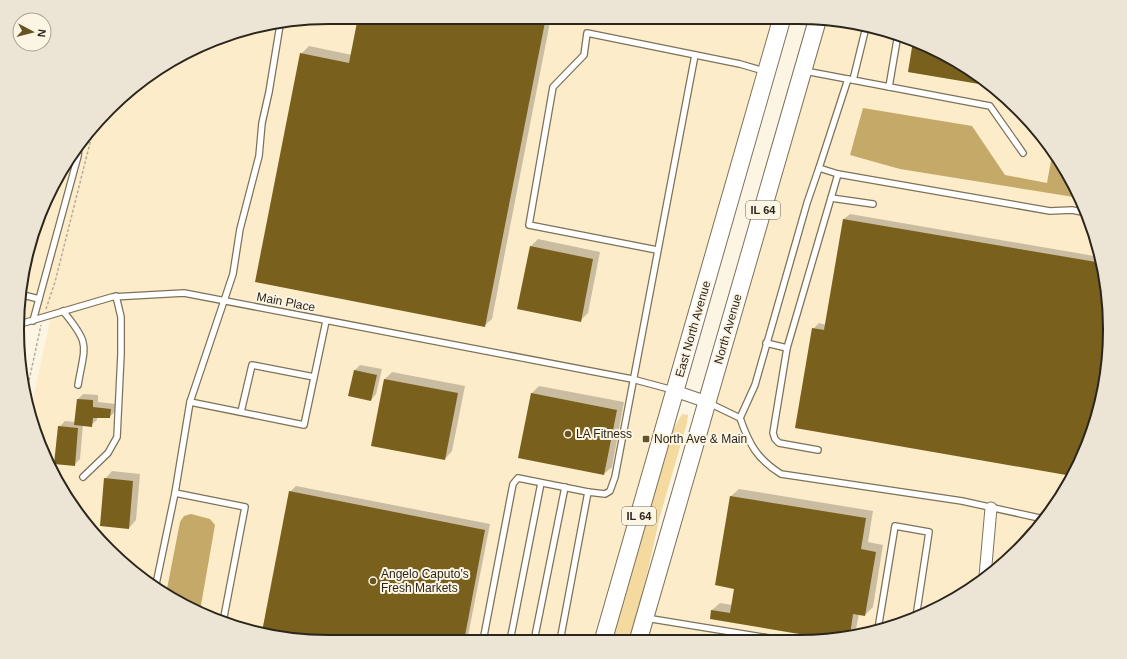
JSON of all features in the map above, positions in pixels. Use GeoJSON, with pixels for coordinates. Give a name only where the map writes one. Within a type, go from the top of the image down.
{"type":"FeatureCollection","features":[{"type":"Feature","properties":{"kind":"main road","name":"East North Avenue"},"geometry":{"type":"LineString","coordinates":[[605,635],[780,24]]}},
{"type":"Feature","properties":{"kind":"main road","name":"North Avenue"},"geometry":{"type":"LineString","coordinates":[[640,635],[816,25]]}},
{"type":"Feature","properties":{"kind":"street"},"geometry":{"type":"LineString","coordinates":[[675,391],[707,402]]}},
{"type":"Feature","properties":{"kind":"street"},"geometry":{"type":"LineString","coordinates":[[986,570],[991,508]]}},
{"type":"Feature","properties":{"kind":"lane"},"geometry":{"type":"LineString","coordinates":[[157,581],[175,493],[190,402],[234,274],[240,229],[259,156],[262,123],[270,92],[279,29]]}},
{"type":"Feature","properties":{"kind":"lane"},"geometry":{"type":"LineString","coordinates":[[865,32],[851,80],[819,168],[766,343],[755,385],[740,418],[747,439],[757,455],[768,466],[781,474],[962,501],[1038,518]]}},
{"type":"Feature","properties":{"kind":"lane"},"geometry":{"type":"LineString","coordinates":[[657,250],[529,225],[553,87],[584,55],[587,34],[740,64],[767,72]]}},
{"type":"Feature","properties":{"kind":"lane"},"geometry":{"type":"LineString","coordinates":[[889,87],[897,40]]}},
{"type":"Feature","properties":{"kind":"lane"},"geometry":{"type":"LineString","coordinates":[[484,635],[513,484],[518,478],[605,494],[610,491],[613,485],[629,410],[632,379],[695,55]]}},
{"type":"Feature","properties":{"kind":"lane"},"geometry":{"type":"LineString","coordinates":[[803,70],[990,106],[1023,153]]}},
{"type":"Feature","properties":{"kind":"lane"},"geometry":{"type":"LineString","coordinates":[[33,321],[78,156]]}},
{"type":"Feature","properties":{"kind":"lane"},"geometry":{"type":"LineString","coordinates":[[819,168],[838,174],[1050,212],[1072,210],[1079,211]]}},
{"type":"Feature","properties":{"kind":"lane"},"geometry":{"type":"LineString","coordinates":[[818,450],[779,443],[775,439],[773,433],[787,348],[838,174]]}},
{"type":"Feature","properties":{"kind":"lane"},"geometry":{"type":"LineString","coordinates":[[831,198],[873,204]]}},
{"type":"Feature","properties":{"kind":"lane","name":"Main Place"},"geometry":{"type":"LineString","coordinates":[[24,323],[116,296],[184,293],[632,379],[659,385],[675,391]]}},
{"type":"Feature","properties":{"kind":"lane"},"geometry":{"type":"LineString","coordinates":[[26,296],[39,299]]}},
{"type":"Feature","properties":{"kind":"lane"},"geometry":{"type":"LineString","coordinates":[[83,477],[108,453],[117,437],[121,354],[120,316],[116,296]]}},
{"type":"Feature","properties":{"kind":"lane"},"geometry":{"type":"LineString","coordinates":[[63,312],[83,338],[85,347],[78,385]]}},
{"type":"Feature","properties":{"kind":"lane"},"geometry":{"type":"LineString","coordinates":[[190,402],[304,425],[326,321]]}},
{"type":"Feature","properties":{"kind":"lane"},"geometry":{"type":"LineString","coordinates":[[766,343],[787,348]]}},
{"type":"Feature","properties":{"kind":"lane"},"geometry":{"type":"LineString","coordinates":[[241,412],[252,365],[314,377]]}},
{"type":"Feature","properties":{"kind":"lane"},"geometry":{"type":"LineString","coordinates":[[707,402],[740,418]]}},
{"type":"Feature","properties":{"kind":"lane"},"geometry":{"type":"LineString","coordinates":[[511,635],[541,483]]}},
{"type":"Feature","properties":{"kind":"lane"},"geometry":{"type":"LineString","coordinates":[[535,635],[565,487]]}},
{"type":"Feature","properties":{"kind":"lane"},"geometry":{"type":"LineString","coordinates":[[561,635],[588,492]]}},
{"type":"Feature","properties":{"kind":"lane"},"geometry":{"type":"LineString","coordinates":[[175,493],[245,507],[224,616]]}},
{"type":"Feature","properties":{"kind":"lane"},"geometry":{"type":"LineString","coordinates":[[879,624],[894,526],[929,532],[917,611]]}},
{"type":"Feature","properties":{"kind":"lane"},"geometry":{"type":"LineString","coordinates":[[645,618],[750,635]]}},
{"type":"Feature","properties":{"kind":"path"},"geometry":{"type":"LineString","coordinates":[[45,312],[56,282],[91,139]]}},
{"type":"Feature","properties":{"kind":"path"},"geometry":{"type":"LineString","coordinates":[[29,381],[41,325]]}},
{"type":"Feature","properties":{"kind":"shaded area"},"geometry":{"type":"Polygon","coordinates":[[[330,24],[773,24],[660,409],[600,635],[330,635],[290,632],[250,625],[231,619],[194,603],[160,584],[113,546],[100,531],[75,499],[47,446],[32,401],[52,312],[25,318],[30,270],[40,231],[56,194],[75,160],[113,113],[128,100],[160,75],[213,47],[250,34],[270,30],[330,24]]]}},
{"type":"Feature","properties":{"kind":"shaded area"},"geometry":{"type":"Polygon","coordinates":[[[823,26],[857,30],[896,40],[933,56],[967,75],[1014,113],[1052,160],[1080,213],[1093,250],[1100,290],[1103,330],[1097,389],[1093,409],[1080,446],[1052,499],[1014,546],[967,584],[950,594],[914,612],[877,625],[817,634],[648,635],[674,532],[823,26]]]}},
{"type":"Feature","properties":{"kind":"shaded area"},"geometry":{"type":"Polygon","coordinates":[[[863,108],[972,126],[1005,175],[1047,183],[1051,159],[1072,197],[900,169],[850,155],[863,108]]]}},
{"type":"Feature","properties":{"kind":"shaded area"},"geometry":{"type":"Polygon","coordinates":[[[682,414],[688,415],[660,516],[641,601],[631,635],[614,635],[673,430],[682,414]]]}},
{"type":"Feature","properties":{"kind":"shaded area"},"geometry":{"type":"Polygon","coordinates":[[[191,514],[210,519],[215,525],[201,606],[167,588],[180,522],[184,516],[191,514]]]}},
{"type":"Feature","properties":{"kind":"building"},"geometry":{"type":"Polygon","coordinates":[[[357,24],[545,24],[485,327],[255,282],[300,53],[349,63],[357,24]]]}},
{"type":"Feature","properties":{"kind":"building"},"geometry":{"type":"Polygon","coordinates":[[[912,46],[950,65],[979,84],[908,72],[912,46]]]}},
{"type":"Feature","properties":{"kind":"building"},"geometry":{"type":"Polygon","coordinates":[[[843,219],[1095,262],[1100,290],[1103,330],[1100,369],[1093,409],[1087,428],[1066,475],[795,428],[812,328],[824,330],[843,219]]]}},
{"type":"Feature","properties":{"kind":"building"},"geometry":{"type":"Polygon","coordinates":[[[530,246],[593,259],[581,322],[517,309],[530,246]]]}},
{"type":"Feature","properties":{"kind":"building"},"geometry":{"type":"Polygon","coordinates":[[[354,370],[377,375],[371,401],[348,396],[354,370]]]}},
{"type":"Feature","properties":{"kind":"building"},"geometry":{"type":"Polygon","coordinates":[[[384,379],[458,393],[445,460],[371,446],[384,379]]]}},
{"type":"Feature","properties":{"kind":"building","name":"LA Fitness"},"geometry":{"type":"Polygon","coordinates":[[[531,393],[617,410],[604,475],[518,458],[531,393]]]}},
{"type":"Feature","properties":{"kind":"building"},"geometry":{"type":"Polygon","coordinates":[[[77,399],[93,400],[93,407],[111,409],[110,418],[93,418],[92,427],[74,425],[77,399]]]}},
{"type":"Feature","properties":{"kind":"building"},"geometry":{"type":"Polygon","coordinates":[[[58,426],[78,428],[75,466],[56,464],[54,461],[58,426]]]}},
{"type":"Feature","properties":{"kind":"building"},"geometry":{"type":"Polygon","coordinates":[[[104,478],[133,481],[129,529],[100,526],[104,478]]]}},
{"type":"Feature","properties":{"kind":"building","name":"Angelo Caputo's Fresh Markets"},"geometry":{"type":"Polygon","coordinates":[[[289,491],[485,530],[465,635],[330,635],[290,632],[263,628],[289,491]]]}},
{"type":"Feature","properties":{"kind":"building"},"geometry":{"type":"Polygon","coordinates":[[[730,496],[866,518],[861,549],[876,552],[865,616],[853,614],[851,630],[803,635],[710,619],[711,610],[730,613],[734,589],[715,585],[730,496]]]}},
{"type":"Feature","properties":{"kind":"place","name":"LA Fitness"},"geometry":{"type":"Point","coordinates":[568,434]}},
{"type":"Feature","properties":{"kind":"place","name":"North Ave & Main"},"geometry":{"type":"Point","coordinates":[646,439]}},
{"type":"Feature","properties":{"kind":"place","name":"Angelo Caputo's Fresh Markets"},"geometry":{"type":"Point","coordinates":[373,581]}}]}
